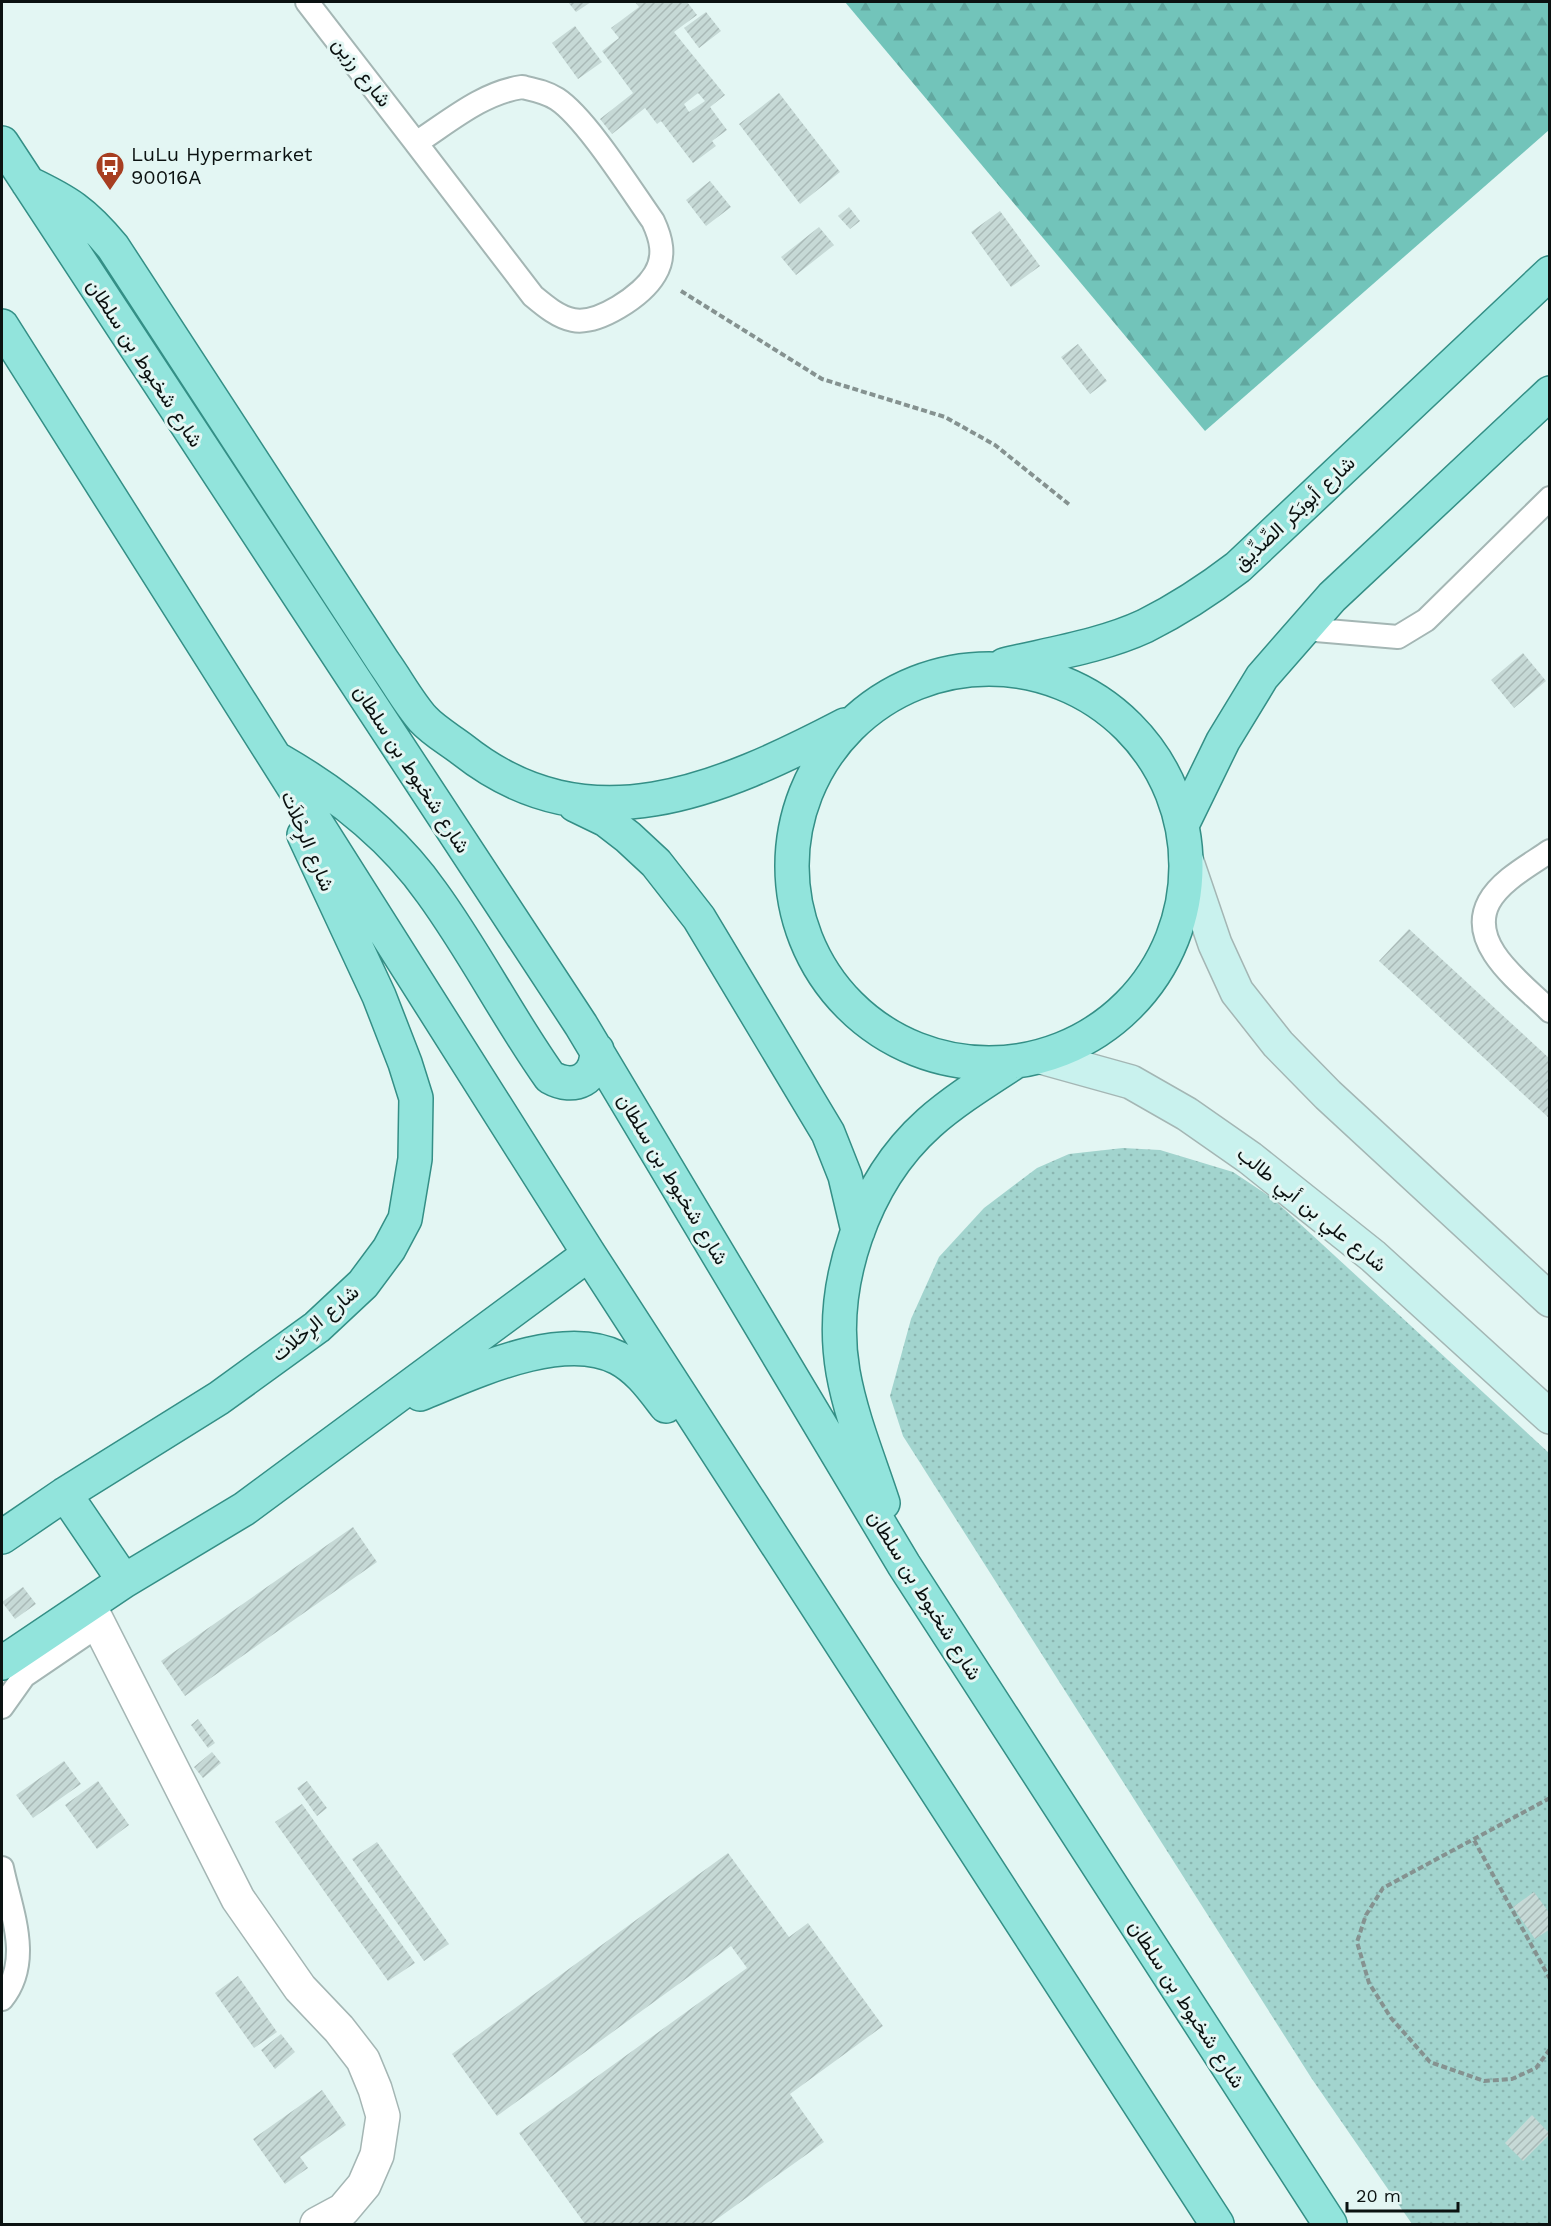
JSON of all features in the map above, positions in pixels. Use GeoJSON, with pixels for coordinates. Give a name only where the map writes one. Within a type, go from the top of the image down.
{"type":"FeatureCollection","features":[{"type":"Feature","properties":{"kind":"main road","name":"شارع شخبوط بن سلطان"},"geometry":{"type":"LineString","coordinates":[[2,142],[597,1050],[904,1565],[1330,2224]]}},
{"type":"Feature","properties":{"kind":"main road"},"geometry":{"type":"LineString","coordinates":[[27,183],[70,203],[91,220],[113,247],[384,663],[424,720],[484,767],[518,785],[562,799],[606,820],[656,862],[699,918],[828,1133],[845,1176],[858,1231]]}},
{"type":"Feature","properties":{"kind":"main road","name":"شارع أبوبَكر الصِّدِّيق"},"geometry":{"type":"LineString","coordinates":[[989,669],[1091,644],[1143,627],[1200,596],[1238,567],[1550,273]]}},
{"type":"Feature","properties":{"kind":"main road"},"geometry":{"type":"LineString","coordinates":[[2,326],[589,1254],[1217,2224]]}},
{"type":"Feature","properties":{"kind":"main road"},"geometry":{"type":"LineString","coordinates":[[1182,825],[1223,741],[1262,677],[1332,597],[1550,393]]}},
{"type":"Feature","properties":{"kind":"main road"},"geometry":{"type":"LineString","coordinates":[[989,669],[1027,673],[1064,684],[1097,702],[1119,720],[1151,755],[1170,789],[1182,825],[1186,859],[1185,892],[1178,924],[1166,955],[1149,984],[1126,1009],[1101,1029],[1072,1046],[1028,1059],[976,1063],[938,1057],[902,1042],[869,1022],[836,988],[819,964],[802,928],[794,891],[793,852],[799,814],[813,778],[833,745],[860,717],[888,696],[920,681],[954,672],[989,669]]}},
{"type":"Feature","properties":{"kind":"main road"},"geometry":{"type":"LineString","coordinates":[[562,799],[624,804],[666,797],[723,782],[779,759],[860,717]]}},
{"type":"Feature","properties":{"kind":"main road"},"geometry":{"type":"LineString","coordinates":[[272,756],[327,789],[360,815],[398,852],[432,893],[550,1077],[561,1083],[573,1085],[584,1081],[592,1073],[597,1062],[597,1050]]}},
{"type":"Feature","properties":{"kind":"main road","name":"شارع الرِحْلاَت"},"geometry":{"type":"LineString","coordinates":[[2,1537],[65,1494],[219,1398],[317,1326],[363,1284],[389,1249],[405,1219],[416,1159],[416,1098],[379,996],[308,844],[272,756]]}},
{"type":"Feature","properties":{"kind":"main road"},"geometry":{"type":"LineString","coordinates":[[1186,859],[1215,944],[1237,992],[1278,1044],[1336,1102],[1550,1300]]}},
{"type":"Feature","properties":{"kind":"main road"},"geometry":{"type":"LineString","coordinates":[[904,1565],[853,1413],[843,1372],[840,1332],[843,1292],[858,1231],[878,1187],[905,1148],[929,1123],[1028,1059]]}},
{"type":"Feature","properties":{"kind":"main road","name":"شارع علي بن أبي طالب"},"geometry":{"type":"LineString","coordinates":[[1028,1059],[1131,1083],[1187,1114],[1250,1158],[1373,1256],[1550,1417]]}},
{"type":"Feature","properties":{"kind":"main road"},"geometry":{"type":"LineString","coordinates":[[2,1663],[94,1615],[124,1581],[244,1509],[589,1254]]}},
{"type":"Feature","properties":{"kind":"main road"},"geometry":{"type":"LineString","coordinates":[[377,1411],[502,1361],[532,1353],[567,1348],[617,1358],[644,1377],[790,1567]]}},
{"type":"Feature","properties":{"kind":"main road"},"geometry":{"type":"LineString","coordinates":[[65,1494],[124,1581]]}},
{"type":"Feature","properties":{"kind":"street"},"geometry":{"type":"LineString","coordinates":[[94,1615],[238,1899],[300,1988],[339,2029],[363,2060],[375,2090],[383,2116],[376,2155],[364,2186],[343,2210],[317,2224]]}},
{"type":"Feature","properties":{"kind":"lane","name":"شارع رزين"},"geometry":{"type":"LineString","coordinates":[[307,2],[533,296],[550,310],[571,320],[587,321],[606,315],[655,274]]}},
{"type":"Feature","properties":{"kind":"lane"},"geometry":{"type":"LineString","coordinates":[[416,143],[500,90],[522,87],[543,92],[559,101],[581,122],[653,221],[662,239],[655,274]]}},
{"type":"Feature","properties":{"kind":"lane"},"geometry":{"type":"LineString","coordinates":[[1304,629],[1398,637],[1413,630],[1426,620],[1550,498]]}},
{"type":"Feature","properties":{"kind":"lane"},"geometry":{"type":"LineString","coordinates":[[1550,852],[1506,882],[1489,902],[1483,922],[1487,940],[1500,961],[1550,1011]]}},
{"type":"Feature","properties":{"kind":"lane"},"geometry":{"type":"LineString","coordinates":[[2,1707],[24,1676],[94,1615]]}},
{"type":"Feature","properties":{"kind":"lane"},"geometry":{"type":"LineString","coordinates":[[2,1868],[20,1948],[18,1968],[11,1986],[2,1999]]}},
{"type":"Feature","properties":{"kind":"path"},"geometry":{"type":"LineString","coordinates":[[655,274],[822,379],[945,417],[995,445],[1071,506]]}},
{"type":"Feature","properties":{"kind":"path"},"geometry":{"type":"LineString","coordinates":[[1550,1798],[1383,1888],[1366,1915],[1357,1942],[1369,1983],[1391,2018],[1430,2062],[1484,2081],[1512,2079],[1536,2068],[1550,2049]]}},
{"type":"Feature","properties":{"kind":"path"},"geometry":{"type":"LineString","coordinates":[[1474,1840],[1550,1979]]}},
{"type":"Feature","properties":{"kind":"shaded area"},"geometry":{"type":"Polygon","coordinates":[[[1123,1148],[1160,1150],[1233,1172],[1272,1198],[1549,1453],[1549,2224],[1412,2224],[1312,2079],[903,1436],[890,1396],[911,1319],[939,1257],[984,1208],[1037,1168],[1069,1154],[1123,1148]]]}},
{"type":"Feature","properties":{"kind":"green space"},"geometry":{"type":"Polygon","coordinates":[[[845,2],[1549,2],[1549,130],[1205,431],[845,2]]]}},
{"type":"Feature","properties":{"kind":"building"},"geometry":{"type":"Polygon","coordinates":[[[568,2],[591,2],[576,12],[568,2]]]}},
{"type":"Feature","properties":{"kind":"building"},"geometry":{"type":"Polygon","coordinates":[[[635,2],[687,2],[697,15],[674,32],[725,95],[710,107],[727,130],[712,141],[716,146],[693,163],[661,121],[657,124],[645,108],[612,134],[600,119],[633,93],[602,51],[619,38],[611,28],[639,7],[635,2]],[[698,93],[684,104],[689,112],[705,101],[698,93]]]}},
{"type":"Feature","properties":{"kind":"building"},"geometry":{"type":"Polygon","coordinates":[[[706,12],[721,31],[699,48],[684,28],[706,12]]]}},
{"type":"Feature","properties":{"kind":"building"},"geometry":{"type":"Polygon","coordinates":[[[575,26],[602,62],[578,79],[552,43],[575,26]]]}},
{"type":"Feature","properties":{"kind":"building"},"geometry":{"type":"Polygon","coordinates":[[[779,93],[840,172],[800,204],[739,124],[779,93]]]}},
{"type":"Feature","properties":{"kind":"building"},"geometry":{"type":"Polygon","coordinates":[[[710,181],[731,207],[706,226],[686,200],[710,181]]]}},
{"type":"Feature","properties":{"kind":"building"},"geometry":{"type":"Polygon","coordinates":[[[849,207],[860,221],[850,229],[838,216],[849,207]]]}},
{"type":"Feature","properties":{"kind":"building"},"geometry":{"type":"Polygon","coordinates":[[[1000,211],[1040,266],[1011,287],[971,232],[1000,211]]]}},
{"type":"Feature","properties":{"kind":"building"},"geometry":{"type":"Polygon","coordinates":[[[819,227],[834,245],[796,275],[781,257],[819,227]]]}},
{"type":"Feature","properties":{"kind":"building"},"geometry":{"type":"Polygon","coordinates":[[[1078,344],[1107,381],[1090,394],[1061,357],[1078,344]]]}},
{"type":"Feature","properties":{"kind":"building"},"geometry":{"type":"Polygon","coordinates":[[[1523,653],[1546,681],[1514,708],[1491,680],[1523,653]]]}},
{"type":"Feature","properties":{"kind":"building"},"geometry":{"type":"Polygon","coordinates":[[[1409,929],[1550,1059],[1550,1119],[1379,961],[1409,929]]]}},
{"type":"Feature","properties":{"kind":"building"},"geometry":{"type":"Polygon","coordinates":[[[353,1527],[377,1562],[185,1696],[161,1661],[353,1527]]]}},
{"type":"Feature","properties":{"kind":"building"},"geometry":{"type":"Polygon","coordinates":[[[23,1587],[36,1604],[15,1619],[2,1602],[23,1587]]]}},
{"type":"Feature","properties":{"kind":"building"},"geometry":{"type":"Polygon","coordinates":[[[198,1719],[215,1743],[208,1748],[191,1725],[198,1719]]]}},
{"type":"Feature","properties":{"kind":"building"},"geometry":{"type":"Polygon","coordinates":[[[212,1752],[221,1763],[203,1778],[194,1767],[212,1752]]]}},
{"type":"Feature","properties":{"kind":"building"},"geometry":{"type":"Polygon","coordinates":[[[64,1761],[81,1784],[33,1818],[16,1795],[64,1761]]]}},
{"type":"Feature","properties":{"kind":"building"},"geometry":{"type":"Polygon","coordinates":[[[98,1781],[129,1825],[97,1849],[65,1805],[98,1781]]]}},
{"type":"Feature","properties":{"kind":"building"},"geometry":{"type":"Polygon","coordinates":[[[307,1781],[327,1808],[317,1816],[297,1788],[307,1781]]]}},
{"type":"Feature","properties":{"kind":"building"},"geometry":{"type":"Polygon","coordinates":[[[302,1804],[415,1963],[388,1981],[275,1822],[302,1804]]]}},
{"type":"Feature","properties":{"kind":"building"},"geometry":{"type":"Polygon","coordinates":[[[377,1842],[449,1944],[424,1961],[352,1859],[377,1842]]]}},
{"type":"Feature","properties":{"kind":"building"},"geometry":{"type":"Polygon","coordinates":[[[728,1853],[789,1937],[808,1923],[883,2026],[790,2094],[824,2142],[710,2224],[585,2224],[519,2133],[747,1968],[731,1946],[497,2116],[452,2054],[728,1853]]]}},
{"type":"Feature","properties":{"kind":"building"},"geometry":{"type":"Polygon","coordinates":[[[1534,1892],[1550,1914],[1550,1929],[1535,1939],[1513,1907],[1534,1892]]]}},
{"type":"Feature","properties":{"kind":"building"},"geometry":{"type":"Polygon","coordinates":[[[238,1976],[277,2032],[254,2048],[215,1993],[238,1976]]]}},
{"type":"Feature","properties":{"kind":"building"},"geometry":{"type":"Polygon","coordinates":[[[281,2034],[295,2052],[275,2069],[261,2050],[281,2034]]]}},
{"type":"Feature","properties":{"kind":"building"},"geometry":{"type":"Polygon","coordinates":[[[322,2090],[346,2125],[300,2157],[308,2168],[285,2184],[253,2139],[322,2090]]]}},
{"type":"Feature","properties":{"kind":"building"},"geometry":{"type":"Polygon","coordinates":[[[1532,2115],[1550,2134],[1523,2161],[1505,2143],[1532,2115]]]}},
{"type":"Feature","properties":{"kind":"place","name":"LuLu Hypermarket 90016A"},"geometry":{"type":"Point","coordinates":[110,192]}}]}
